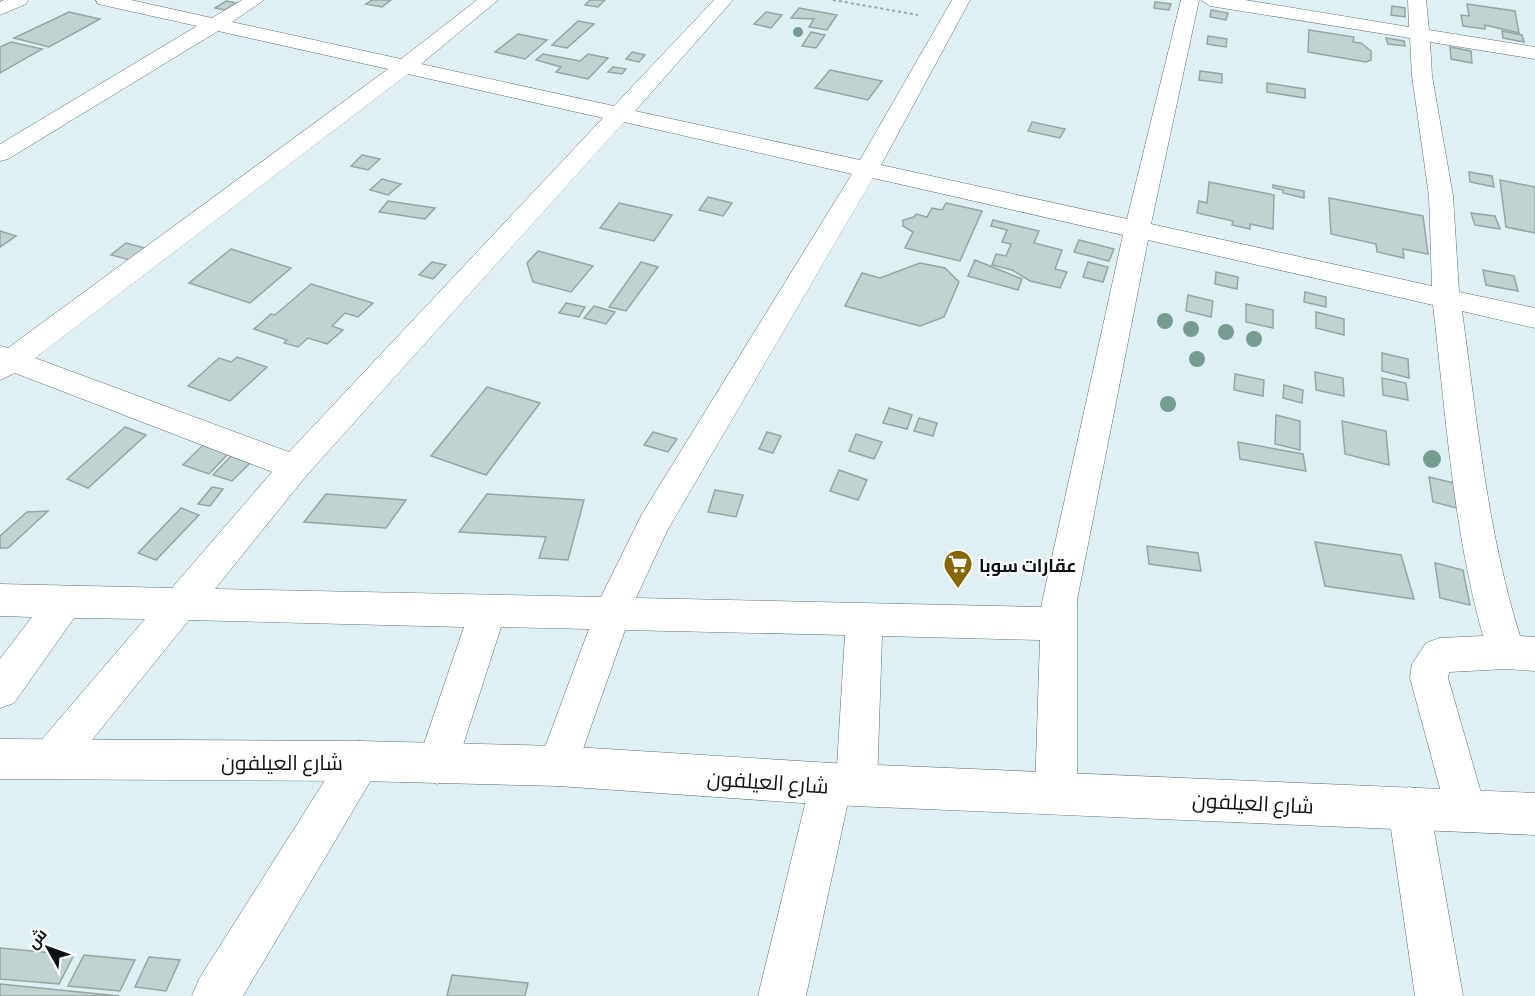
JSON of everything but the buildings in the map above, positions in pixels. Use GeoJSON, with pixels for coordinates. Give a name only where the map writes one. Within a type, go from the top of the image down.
{"type":"FeatureCollection","features":[{"type":"Feature","properties":{"kind":"main road"},"geometry":{"type":"LineString","coordinates":[[0,9],[19,0]]}},
{"type":"Feature","properties":{"kind":"main road"},"geometry":{"type":"LineString","coordinates":[[105,0],[1535,318]]}},
{"type":"Feature","properties":{"kind":"main road"},"geometry":{"type":"LineString","coordinates":[[0,154],[255,0]]}},
{"type":"Feature","properties":{"kind":"main road"},"geometry":{"type":"LineString","coordinates":[[4,361],[404,67],[489,0]]}},
{"type":"Feature","properties":{"kind":"main road"},"geometry":{"type":"LineString","coordinates":[[52,758],[179,603],[295,467],[724,0]]}},
{"type":"Feature","properties":{"kind":"main road"},"geometry":{"type":"LineString","coordinates":[[1056,791],[1059,600],[1137,230],[1190,0]]}},
{"type":"Feature","properties":{"kind":"main road"},"geometry":{"type":"LineString","coordinates":[[1210,0],[1535,53]]}},
{"type":"Feature","properties":{"kind":"main road"},"geometry":{"type":"LineString","coordinates":[[1417,0],[1418,33],[1441,196],[1446,298],[1474,509],[1490,594],[1520,653],[1439,655],[1431,664],[1429,678],[1465,810]]}},
{"type":"Feature","properties":{"kind":"main road"},"geometry":{"type":"LineString","coordinates":[[558,766],[625,583],[654,524],[867,168],[955,10]]}},
{"type":"Feature","properties":{"kind":"main road"},"geometry":{"type":"LineString","coordinates":[[4,361],[295,467]]}},
{"type":"Feature","properties":{"kind":"main road"},"geometry":{"type":"LineString","coordinates":[[0,600],[1058,624]]}},
{"type":"Feature","properties":{"kind":"main road"},"geometry":{"type":"LineString","coordinates":[[0,690],[65,601]]}},
{"type":"Feature","properties":{"kind":"main road"},"geometry":{"type":"LineString","coordinates":[[437,764],[488,611]]}},
{"type":"Feature","properties":{"kind":"main road"},"geometry":{"type":"LineString","coordinates":[[782,996],[844,784],[864,620]]}},
{"type":"Feature","properties":{"kind":"main road","name":"شارع العيلفون"},"geometry":{"type":"LineString","coordinates":[[2,761],[52,758],[360,761],[558,766],[844,784],[1056,791],[1535,814]]}},
{"type":"Feature","properties":{"kind":"main road"},"geometry":{"type":"LineString","coordinates":[[216,996],[360,761]]}},
{"type":"Feature","properties":{"kind":"main road"},"geometry":{"type":"LineString","coordinates":[[1409,808],[1438,996]]}},
{"type":"Feature","properties":{"kind":"path"},"geometry":{"type":"LineString","coordinates":[[833,0],[955,10]]}},
{"type":"Feature","properties":{"kind":"place","name":"عقارات سوبا"},"geometry":{"type":"Point","coordinates":[958,590]}}]}
